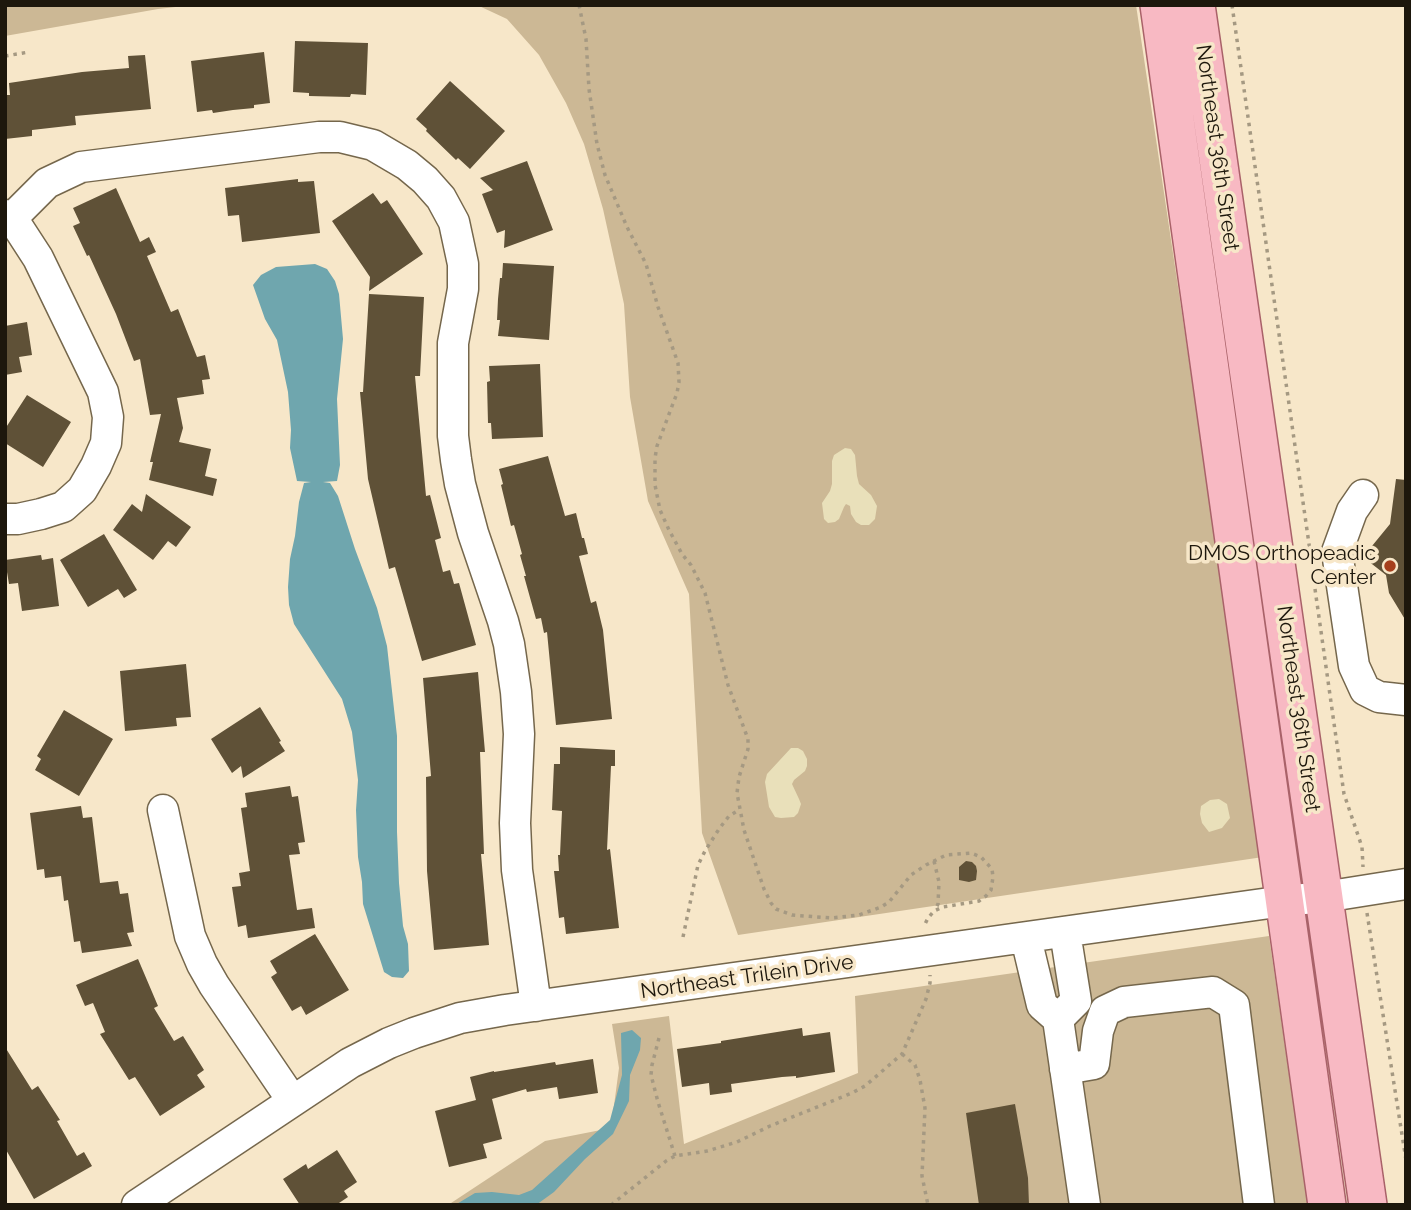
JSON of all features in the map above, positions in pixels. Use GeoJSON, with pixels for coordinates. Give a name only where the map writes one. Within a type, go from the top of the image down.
{"type":"FeatureCollection","features":[{"type":"Feature","properties":{"kind":"main road","name":"Northeast 36th Street"},"geometry":{"type":"LineString","coordinates":[[1159,5],[1327,1205]]}},
{"type":"Feature","properties":{"kind":"main road","name":"Northeast 36th Street"},"geometry":{"type":"LineString","coordinates":[[1196,5],[1368,1205]]}},
{"type":"Feature","properties":{"kind":"street"},"geometry":{"type":"LineString","coordinates":[[5,519],[18,519],[63,507],[82,490],[106,443],[108,416],[103,391],[38,258],[9,217],[47,183],[81,167],[319,137],[340,137],[373,145],[425,180],[441,198],[454,222],[464,275],[453,343],[453,436],[460,484],[473,533],[503,621],[516,692],[519,734],[515,822],[517,870],[536,1006]]}},
{"type":"Feature","properties":{"kind":"street"},"geometry":{"type":"LineString","coordinates":[[1363,495],[1352,511],[1337,552],[1354,666],[1365,690],[1379,697],[1406,700]]}},
{"type":"Feature","properties":{"kind":"street"},"geometry":{"type":"LineString","coordinates":[[163,810],[190,936],[202,964],[292,1100]]}},
{"type":"Feature","properties":{"kind":"street","name":"Northeast Trilein Drive"},"geometry":{"type":"LineString","coordinates":[[137,1205],[349,1063],[414,1033],[460,1018],[1406,884]]}},
{"type":"Feature","properties":{"kind":"street"},"geometry":{"type":"LineString","coordinates":[[1058,1019],[1076,1001],[1065,932]]}},
{"type":"Feature","properties":{"kind":"street"},"geometry":{"type":"LineString","coordinates":[[1026,938],[1042,1005],[1058,1019],[1085,1205]]}},
{"type":"Feature","properties":{"kind":"street"},"geometry":{"type":"LineString","coordinates":[[1065,1069],[1094,1064],[1098,1031],[1105,1011],[1124,1002],[1213,992],[1234,1005],[1259,1205]]}},
{"type":"Feature","properties":{"kind":"path"},"geometry":{"type":"LineString","coordinates":[[579,5],[586,39],[589,89],[597,144],[605,175],[626,227],[646,264],[678,363],[677,393],[655,458],[655,485],[660,510],[668,530],[691,565],[705,593],[728,685],[748,739],[748,749],[739,777],[739,810],[768,898],[776,909],[792,915],[831,918],[859,915],[889,902],[911,875],[946,855],[971,853],[981,857],[992,869],[993,883],[986,896],[979,901],[934,911]]}},
{"type":"Feature","properties":{"kind":"path"},"geometry":{"type":"LineString","coordinates":[[5,56],[29,52]]}},
{"type":"Feature","properties":{"kind":"path"},"geometry":{"type":"LineString","coordinates":[[683,937],[695,878],[705,851],[729,816],[739,810]]}},
{"type":"Feature","properties":{"kind":"path"},"geometry":{"type":"LineString","coordinates":[[611,1205],[656,1167],[675,1156],[707,1151],[737,1142],[852,1093],[902,1054],[926,999],[930,983],[930,971],[921,934],[938,904],[934,861]]}},
{"type":"Feature","properties":{"kind":"path"},"geometry":{"type":"LineString","coordinates":[[659,1038],[651,1074],[675,1156]]}},
{"type":"Feature","properties":{"kind":"path"},"geometry":{"type":"LineString","coordinates":[[902,1054],[915,1065],[920,1080],[925,1116],[922,1176],[928,1205]]}},
{"type":"Feature","properties":{"kind":"shaded area"},"geometry":{"type":"Polygon","coordinates":[[[5,5],[193,5],[5,36],[5,5]]]}},
{"type":"Feature","properties":{"kind":"shaded area"},"geometry":{"type":"Polygon","coordinates":[[[477,5],[1136,5],[1263,857],[738,935],[702,833],[689,594],[648,501],[630,397],[624,304],[603,209],[584,144],[566,103],[539,55],[507,19],[477,5]]]}},
{"type":"Feature","properties":{"kind":"shaded area"},"geometry":{"type":"Polygon","coordinates":[[[1269,936],[1308,1205],[448,1205],[545,1141],[611,1128],[619,1068],[612,1024],[669,1016],[684,1144],[858,1073],[855,996],[1269,936]]]}},
{"type":"Feature","properties":{"kind":"sand"},"geometry":{"type":"Polygon","coordinates":[[[845,448],[851,449],[855,455],[859,484],[871,495],[877,506],[875,519],[869,525],[856,522],[850,506],[846,504],[835,522],[828,523],[824,519],[822,503],[832,484],[832,461],[834,455],[845,448]]]}},
{"type":"Feature","properties":{"kind":"sand"},"geometry":{"type":"Polygon","coordinates":[[[791,748],[803,751],[807,759],[805,771],[792,784],[801,804],[794,817],[775,817],[769,807],[765,782],[767,774],[791,748]]]}},
{"type":"Feature","properties":{"kind":"sand"},"geometry":{"type":"Polygon","coordinates":[[[1219,799],[1227,804],[1230,818],[1222,828],[1209,832],[1202,823],[1201,806],[1210,800],[1219,799]]]}},
{"type":"Feature","properties":{"kind":"water"},"geometry":{"type":"Polygon","coordinates":[[[315,264],[327,269],[335,281],[339,294],[343,339],[337,399],[340,465],[337,481],[323,482],[330,483],[338,496],[377,608],[387,646],[397,736],[399,883],[403,926],[408,944],[409,971],[403,978],[392,977],[384,972],[363,904],[356,810],[358,780],[352,732],[342,699],[294,624],[289,605],[290,559],[299,502],[304,483],[311,482],[297,481],[290,448],[288,392],[277,340],[265,319],[253,285],[261,275],[276,267],[315,264]]]}},
{"type":"Feature","properties":{"kind":"water"},"geometry":{"type":"Polygon","coordinates":[[[632,1030],[641,1038],[640,1050],[630,1075],[629,1101],[613,1134],[554,1192],[536,1205],[455,1205],[475,1193],[519,1195],[532,1190],[610,1120],[622,1075],[621,1033],[632,1030]]]}},
{"type":"Feature","properties":{"kind":"building"},"geometry":{"type":"Polygon","coordinates":[[[295,41],[368,43],[366,95],[309,96],[309,93],[293,92],[295,41]]]}},
{"type":"Feature","properties":{"kind":"building"},"geometry":{"type":"Polygon","coordinates":[[[264,52],[270,103],[254,105],[254,108],[213,113],[212,110],[197,112],[191,61],[264,52]]]}},
{"type":"Feature","properties":{"kind":"building"},"geometry":{"type":"Polygon","coordinates":[[[145,55],[151,109],[75,116],[76,125],[32,130],[32,136],[5,139],[5,95],[10,95],[9,83],[129,68],[128,56],[145,55]]]}},
{"type":"Feature","properties":{"kind":"building"},"geometry":{"type":"Polygon","coordinates":[[[450,81],[505,131],[470,169],[458,158],[456,160],[416,119],[450,81]]]}},
{"type":"Feature","properties":{"kind":"building"},"geometry":{"type":"Polygon","coordinates":[[[527,161],[553,230],[504,248],[505,230],[497,233],[482,194],[493,190],[480,178],[527,161]]]}},
{"type":"Feature","properties":{"kind":"building"},"geometry":{"type":"Polygon","coordinates":[[[298,179],[298,182],[314,181],[320,233],[242,242],[239,215],[228,216],[225,188],[298,179]]]}},
{"type":"Feature","properties":{"kind":"building"},"geometry":{"type":"Polygon","coordinates":[[[116,188],[140,242],[149,237],[156,252],[147,256],[171,312],[178,309],[197,357],[205,355],[210,379],[202,380],[204,394],[177,398],[183,428],[179,442],[211,449],[205,476],[217,479],[213,496],[149,480],[153,462],[150,462],[161,414],[150,415],[140,359],[134,361],[116,314],[73,226],[80,223],[73,208],[116,188]]]}},
{"type":"Feature","properties":{"kind":"building"},"geometry":{"type":"Polygon","coordinates":[[[373,193],[381,204],[387,200],[423,254],[369,291],[370,277],[332,221],[373,193]]]}},
{"type":"Feature","properties":{"kind":"building"},"geometry":{"type":"Polygon","coordinates":[[[503,263],[554,266],[549,340],[498,336],[498,299],[503,263]]]}},
{"type":"Feature","properties":{"kind":"building"},"geometry":{"type":"Polygon","coordinates":[[[369,294],[424,297],[420,376],[415,376],[426,496],[430,495],[441,538],[435,540],[443,572],[450,570],[454,584],[459,583],[476,645],[422,661],[395,567],[389,569],[368,479],[360,392],[363,392],[369,294]]]}},
{"type":"Feature","properties":{"kind":"building"},"geometry":{"type":"Polygon","coordinates":[[[27,322],[32,355],[19,357],[22,372],[5,375],[5,326],[27,322]]]}},
{"type":"Feature","properties":{"kind":"building"},"geometry":{"type":"Polygon","coordinates":[[[540,364],[543,437],[492,439],[491,423],[488,423],[489,366],[540,364]]]}},
{"type":"Feature","properties":{"kind":"building"},"geometry":{"type":"Polygon","coordinates":[[[27,395],[71,422],[43,467],[5,443],[5,429],[27,395]]]}},
{"type":"Feature","properties":{"kind":"building"},"geometry":{"type":"Polygon","coordinates":[[[548,456],[565,516],[576,513],[588,554],[579,556],[591,603],[596,601],[603,630],[612,719],[556,725],[547,632],[544,633],[541,618],[536,619],[499,469],[548,456]]]}},
{"type":"Feature","properties":{"kind":"building","name":"DMOS Orthopeadic Center"},"geometry":{"type":"Polygon","coordinates":[[[1396,479],[1406,480],[1406,621],[1389,593],[1386,575],[1363,557],[1390,524],[1396,479]]]}},
{"type":"Feature","properties":{"kind":"building"},"geometry":{"type":"Polygon","coordinates":[[[146,494],[191,527],[176,547],[168,541],[153,560],[113,530],[132,504],[142,512],[146,494]]]}},
{"type":"Feature","properties":{"kind":"building"},"geometry":{"type":"Polygon","coordinates":[[[104,534],[137,590],[124,598],[118,589],[88,607],[60,560],[104,534]]]}},
{"type":"Feature","properties":{"kind":"building"},"geometry":{"type":"Polygon","coordinates":[[[41,555],[42,560],[53,558],[59,606],[22,611],[18,583],[9,584],[5,560],[41,555]]]}},
{"type":"Feature","properties":{"kind":"building"},"geometry":{"type":"Polygon","coordinates":[[[186,664],[191,717],[176,718],[177,726],[125,731],[120,671],[186,664]]]}},
{"type":"Feature","properties":{"kind":"building"},"geometry":{"type":"Polygon","coordinates":[[[478,672],[485,752],[480,752],[484,854],[481,854],[489,945],[434,950],[427,871],[426,777],[431,776],[423,678],[478,672]]]}},
{"type":"Feature","properties":{"kind":"building"},"geometry":{"type":"Polygon","coordinates":[[[260,707],[285,751],[243,778],[241,766],[232,773],[211,739],[260,707]]]}},
{"type":"Feature","properties":{"kind":"building"},"geometry":{"type":"Polygon","coordinates":[[[64,710],[113,739],[79,796],[35,770],[41,759],[37,756],[64,710]]]}},
{"type":"Feature","properties":{"kind":"building"},"geometry":{"type":"Polygon","coordinates":[[[560,747],[615,750],[615,766],[611,766],[607,850],[610,849],[619,928],[566,934],[564,917],[559,918],[554,871],[559,871],[562,811],[552,810],[554,764],[560,764],[560,747]]]}},
{"type":"Feature","properties":{"kind":"building"},"geometry":{"type":"Polygon","coordinates":[[[290,786],[292,797],[298,796],[305,842],[298,843],[300,854],[289,855],[297,910],[312,908],[315,928],[248,938],[246,925],[238,927],[232,887],[241,886],[239,873],[250,871],[241,808],[247,807],[245,793],[290,786]]]}},
{"type":"Feature","properties":{"kind":"building"},"geometry":{"type":"Polygon","coordinates":[[[81,806],[83,818],[92,817],[100,883],[118,881],[120,894],[128,893],[134,932],[127,933],[132,946],[82,953],[80,941],[74,942],[68,900],[64,901],[61,876],[45,878],[44,869],[37,870],[30,813],[81,806]]]}},
{"type":"Feature","properties":{"kind":"building"},"geometry":{"type":"Polygon","coordinates":[[[966,861],[976,866],[976,880],[959,880],[959,867],[966,861]]]}},
{"type":"Feature","properties":{"kind":"building"},"geometry":{"type":"Polygon","coordinates":[[[315,934],[349,990],[306,1015],[301,1006],[292,1011],[271,977],[277,973],[270,961],[315,934]]]}},
{"type":"Feature","properties":{"kind":"building"},"geometry":{"type":"Polygon","coordinates":[[[138,959],[158,1006],[154,1008],[174,1041],[183,1036],[204,1070],[197,1075],[205,1087],[160,1116],[135,1077],[129,1080],[100,1034],[105,1032],[93,1003],[85,1006],[76,985],[138,959]]]}},
{"type":"Feature","properties":{"kind":"building"},"geometry":{"type":"Polygon","coordinates":[[[802,1028],[803,1036],[830,1032],[835,1072],[731,1084],[732,1092],[710,1095],[709,1083],[682,1087],[677,1049],[802,1028]]]}},
{"type":"Feature","properties":{"kind":"building"},"geometry":{"type":"Polygon","coordinates":[[[5,1047],[32,1090],[38,1086],[60,1120],[57,1121],[77,1156],[84,1152],[92,1166],[34,1199],[5,1148],[5,1047]]]}},
{"type":"Feature","properties":{"kind":"building"},"geometry":{"type":"Polygon","coordinates":[[[593,1059],[598,1093],[559,1099],[557,1087],[527,1092],[526,1089],[492,1099],[502,1139],[483,1144],[487,1158],[449,1167],[435,1111],[476,1100],[470,1077],[555,1062],[556,1065],[593,1059]]]}},
{"type":"Feature","properties":{"kind":"building"},"geometry":{"type":"Polygon","coordinates":[[[1015,1104],[1028,1178],[1029,1205],[979,1205],[966,1113],[1015,1104]]]}},
{"type":"Feature","properties":{"kind":"building"},"geometry":{"type":"Polygon","coordinates":[[[337,1150],[357,1182],[344,1191],[348,1197],[336,1205],[300,1205],[283,1179],[306,1164],[308,1169],[337,1150]]]}},
{"type":"Feature","properties":{"kind":"place","name":"DMOS Orthopeadic Center"},"geometry":{"type":"Point","coordinates":[1390,566]}}]}
